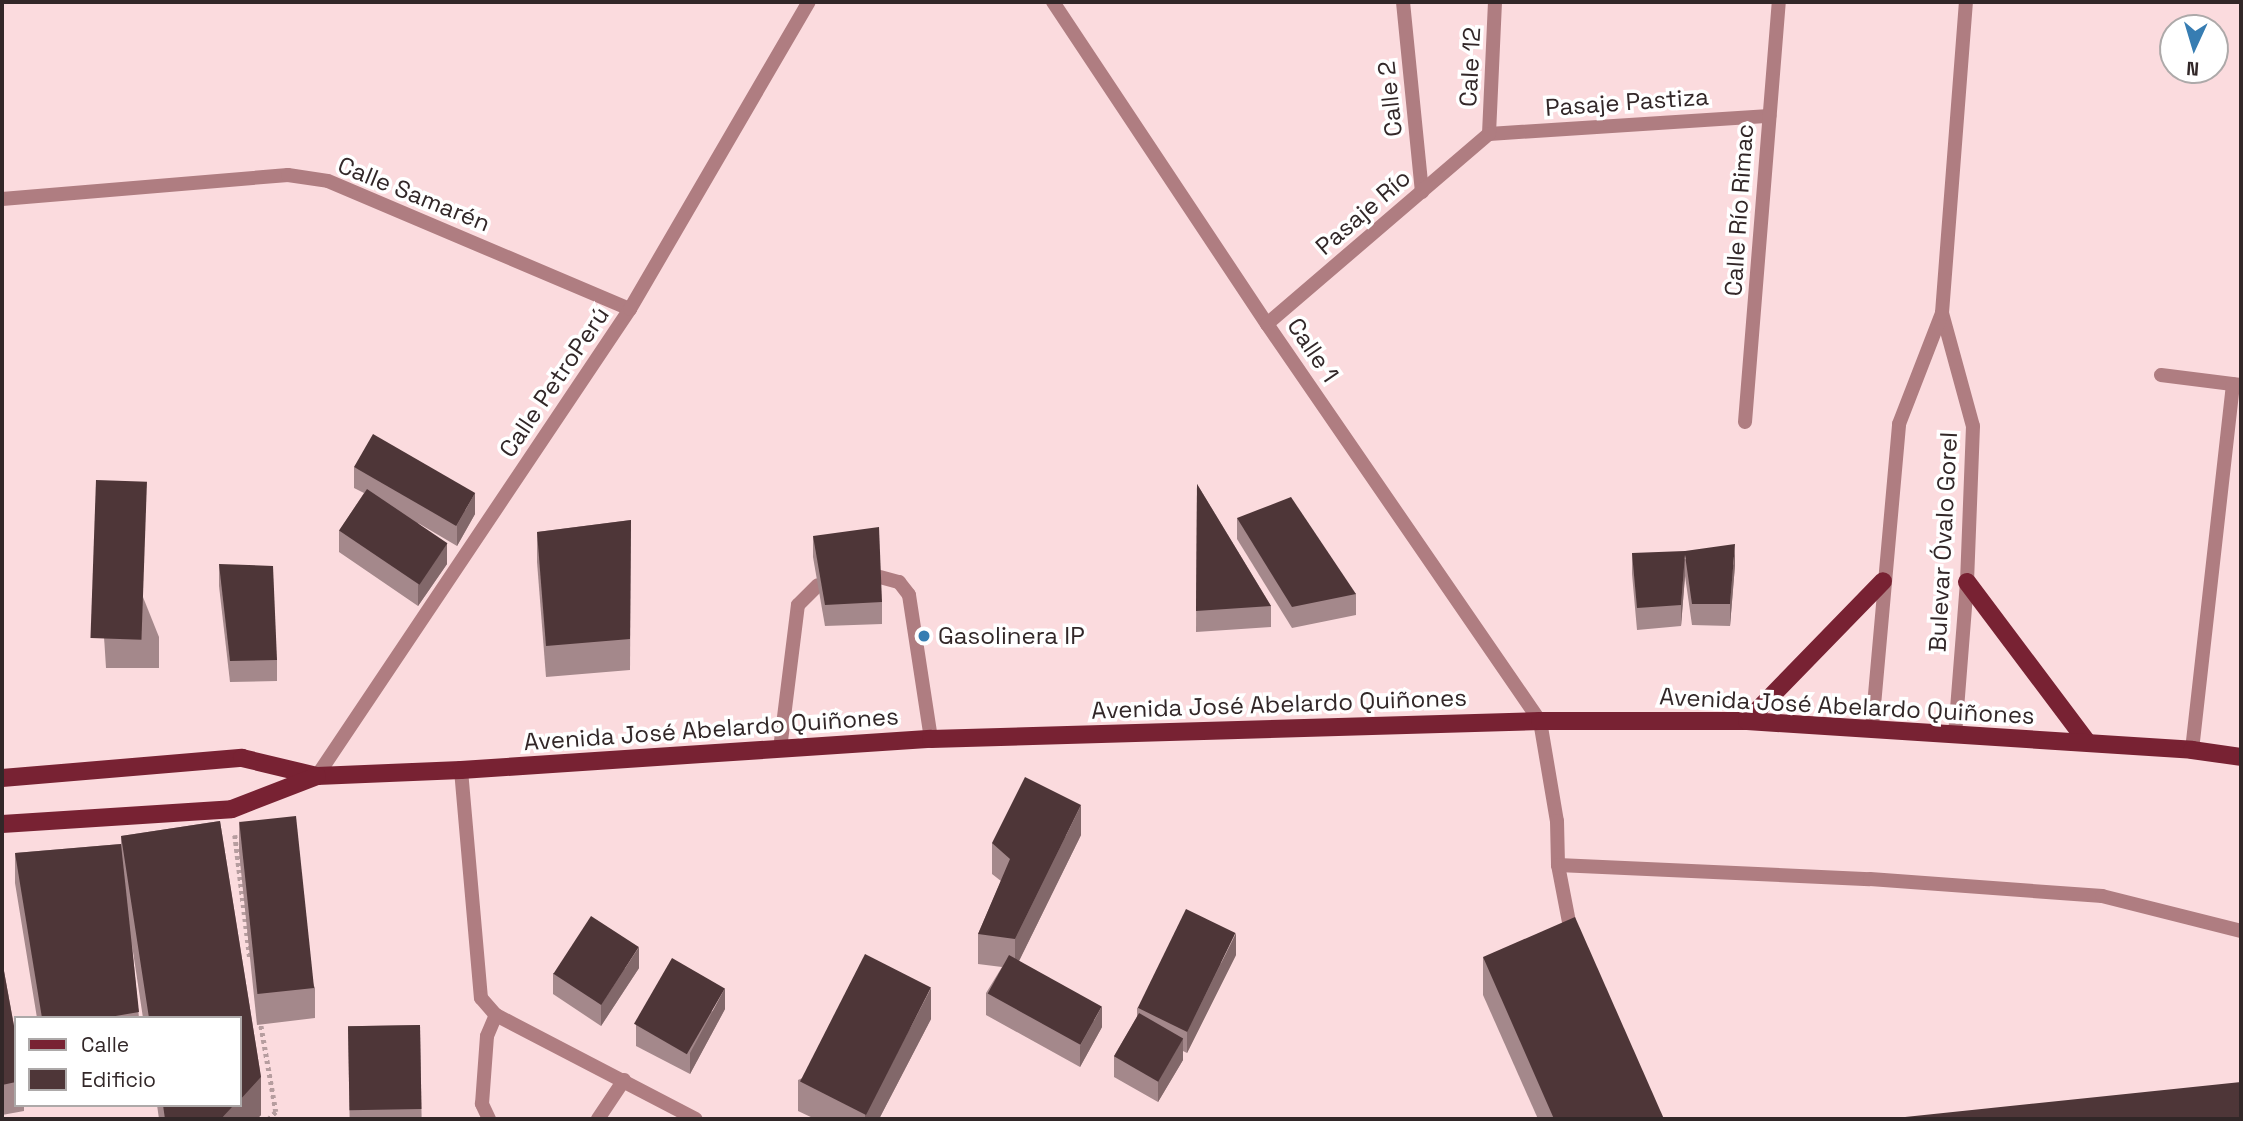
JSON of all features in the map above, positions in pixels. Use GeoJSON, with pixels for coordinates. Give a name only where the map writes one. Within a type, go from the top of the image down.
{"type":"FeatureCollection","features":[{"type":"Feature","properties":{"kind":"main road"},"geometry":{"type":"LineString","coordinates":[[1747,721],[1883,581]]}},
{"type":"Feature","properties":{"kind":"main road"},"geometry":{"type":"LineString","coordinates":[[1967,582],[2087,742]]}},
{"type":"Feature","properties":{"kind":"main road","name":"Avenida José Abelardo Quiñones"},"geometry":{"type":"LineString","coordinates":[[2,778],[242,758],[317,776],[461,770],[930,739],[1539,721],[1747,721],[2087,742],[2192,750],[2241,757]]}},
{"type":"Feature","properties":{"kind":"main road","name":"Avenida José Abelardo Quiñones"},"geometry":{"type":"LineString","coordinates":[[2,824],[232,809],[317,776]]}},
{"type":"Feature","properties":{"kind":"street","name":"Calle PetroPerú"},"geometry":{"type":"LineString","coordinates":[[317,776],[630,309],[809,2]]}},
{"type":"Feature","properties":{"kind":"street","name":"Calle 1"},"geometry":{"type":"LineString","coordinates":[[1053,2],[1267,324],[1539,721]]}},
{"type":"Feature","properties":{"kind":"street","name":"Calle 2"},"geometry":{"type":"LineString","coordinates":[[1403,2],[1422,192]]}},
{"type":"Feature","properties":{"kind":"street","name":"Cale 12"},"geometry":{"type":"LineString","coordinates":[[1489,134],[1496,2]]}},
{"type":"Feature","properties":{"kind":"street","name":"Calle Río Rimac"},"geometry":{"type":"LineString","coordinates":[[1745,422],[1779,2]]}},
{"type":"Feature","properties":{"kind":"street","name":"Bulevar Óvalo Gorel"},"geometry":{"type":"LineString","coordinates":[[1872,728],[1899,424],[1942,313],[1966,2]]}},
{"type":"Feature","properties":{"kind":"street","name":"Pasaje Pastiza"},"geometry":{"type":"LineString","coordinates":[[1489,134],[1769,116]]}},
{"type":"Feature","properties":{"kind":"street","name":"Pasaje Río"},"geometry":{"type":"LineString","coordinates":[[1267,324],[1489,134]]}},
{"type":"Feature","properties":{"kind":"street","name":"Calle Samarén"},"geometry":{"type":"LineString","coordinates":[[2,199],[288,175],[328,181],[630,309]]}},
{"type":"Feature","properties":{"kind":"street","name":"Bulevar Óvalo Gorel"},"geometry":{"type":"LineString","coordinates":[[1942,313],[1973,426],[1967,582],[1955,734]]}},
{"type":"Feature","properties":{"kind":"street"},"geometry":{"type":"LineString","coordinates":[[2161,375],[2237,385],[2192,750]]}},
{"type":"Feature","properties":{"kind":"street"},"geometry":{"type":"LineString","coordinates":[[880,577],[899,582],[909,596],[930,739]]}},
{"type":"Feature","properties":{"kind":"street"},"geometry":{"type":"LineString","coordinates":[[780,749],[794,621],[798,605],[818,585]]}},
{"type":"Feature","properties":{"kind":"street"},"geometry":{"type":"LineString","coordinates":[[1539,721],[1557,821],[1558,865],[1570,934],[1576,947]]}},
{"type":"Feature","properties":{"kind":"street"},"geometry":{"type":"LineString","coordinates":[[461,770],[481,998],[496,1015],[696,1119]]}},
{"type":"Feature","properties":{"kind":"street"},"geometry":{"type":"LineString","coordinates":[[1558,865],[1870,879],[2102,896],[2241,931]]}},
{"type":"Feature","properties":{"kind":"street"},"geometry":{"type":"LineString","coordinates":[[489,1119],[482,1104],[487,1036],[496,1015]]}},
{"type":"Feature","properties":{"kind":"street"},"geometry":{"type":"LineString","coordinates":[[598,1119],[624,1080]]}},
{"type":"Feature","properties":{"kind":"path"},"geometry":{"type":"LineString","coordinates":[[232,809],[252,969]]}},
{"type":"Feature","properties":{"kind":"path"},"geometry":{"type":"LineString","coordinates":[[258,1008],[276,1112],[269,1119]]}},
{"type":"Feature","properties":{"kind":"building"},"geometry":{"type":"Polygon","coordinates":[[[373,434],[475,493],[456,526],[354,467],[373,434]]]}},
{"type":"Feature","properties":{"kind":"building"},"geometry":{"type":"Polygon","coordinates":[[[96,480],[147,482],[141,640],[90,638],[96,480]]]}},
{"type":"Feature","properties":{"kind":"building"},"geometry":{"type":"Polygon","coordinates":[[[1197,484],[1271,606],[1196,611],[1197,484]]]}},
{"type":"Feature","properties":{"kind":"building"},"geometry":{"type":"Polygon","coordinates":[[[367,489],[447,543],[419,585],[339,530],[367,489]]]}},
{"type":"Feature","properties":{"kind":"building"},"geometry":{"type":"Polygon","coordinates":[[[1291,497],[1356,594],[1292,607],[1237,518],[1291,497]]]}},
{"type":"Feature","properties":{"kind":"building"},"geometry":{"type":"Polygon","coordinates":[[[631,520],[630,639],[546,646],[537,532],[631,520]]]}},
{"type":"Feature","properties":{"kind":"building"},"geometry":{"type":"Polygon","coordinates":[[[879,527],[882,602],[825,605],[813,536],[879,527]]]}},
{"type":"Feature","properties":{"kind":"building"},"geometry":{"type":"Polygon","coordinates":[[[1735,544],[1730,604],[1692,604],[1685,555],[1681,605],[1637,608],[1632,553],[1685,551],[1735,544]]]}},
{"type":"Feature","properties":{"kind":"building"},"geometry":{"type":"Polygon","coordinates":[[[219,564],[273,566],[277,660],[230,661],[219,564]]]}},
{"type":"Feature","properties":{"kind":"building"},"geometry":{"type":"Polygon","coordinates":[[[1025,777],[1081,805],[1015,939],[978,934],[1010,859],[992,843],[1025,777]]]}},
{"type":"Feature","properties":{"kind":"building"},"geometry":{"type":"Polygon","coordinates":[[[296,816],[314,988],[257,994],[239,822],[296,816]]]}},
{"type":"Feature","properties":{"kind":"building"},"geometry":{"type":"Polygon","coordinates":[[[220,821],[261,1077],[242,1098],[242,1016],[149,1016],[121,836],[220,821]]]}},
{"type":"Feature","properties":{"kind":"building"},"geometry":{"type":"Polygon","coordinates":[[[121,844],[139,1012],[116,1016],[42,1016],[15,853],[121,844]]]}},
{"type":"Feature","properties":{"kind":"building"},"geometry":{"type":"Polygon","coordinates":[[[1186,909],[1235,933],[1187,1032],[1138,1008],[1186,909]]]}},
{"type":"Feature","properties":{"kind":"building"},"geometry":{"type":"Polygon","coordinates":[[[591,916],[639,947],[601,1005],[553,974],[591,916]]]}},
{"type":"Feature","properties":{"kind":"building"},"geometry":{"type":"Polygon","coordinates":[[[1575,917],[1664,1119],[1554,1119],[1483,957],[1575,917]]]}},
{"type":"Feature","properties":{"kind":"building"},"geometry":{"type":"Polygon","coordinates":[[[865,954],[931,988],[866,1115],[800,1081],[865,954]]]}},
{"type":"Feature","properties":{"kind":"building"},"geometry":{"type":"Polygon","coordinates":[[[1009,955],[1102,1006],[1080,1045],[988,993],[1009,955]]]}},
{"type":"Feature","properties":{"kind":"building"},"geometry":{"type":"Polygon","coordinates":[[[672,958],[725,988],[687,1054],[634,1024],[672,958]]]}},
{"type":"Feature","properties":{"kind":"building"},"geometry":{"type":"Polygon","coordinates":[[[2,960],[14,1026],[14,1082],[2,1085],[2,960]]]}},
{"type":"Feature","properties":{"kind":"building"},"geometry":{"type":"Polygon","coordinates":[[[1139,1013],[1183,1038],[1158,1082],[1114,1056],[1139,1013]]]}},
{"type":"Feature","properties":{"kind":"building"},"geometry":{"type":"Polygon","coordinates":[[[420,1025],[421,1109],[349,1110],[348,1026],[420,1025]]]}},
{"type":"Feature","properties":{"kind":"building"},"geometry":{"type":"Polygon","coordinates":[[[2241,1082],[2241,1119],[1886,1119],[2241,1082]]]}},
{"type":"Feature","properties":{"kind":"building"},"geometry":{"type":"Polygon","coordinates":[[[163,1107],[232,1107],[221,1119],[165,1119],[163,1107]]]}},
{"type":"Feature","properties":{"kind":"place","name":"Gasolinera IP"},"geometry":{"type":"Point","coordinates":[924,636]}}]}
